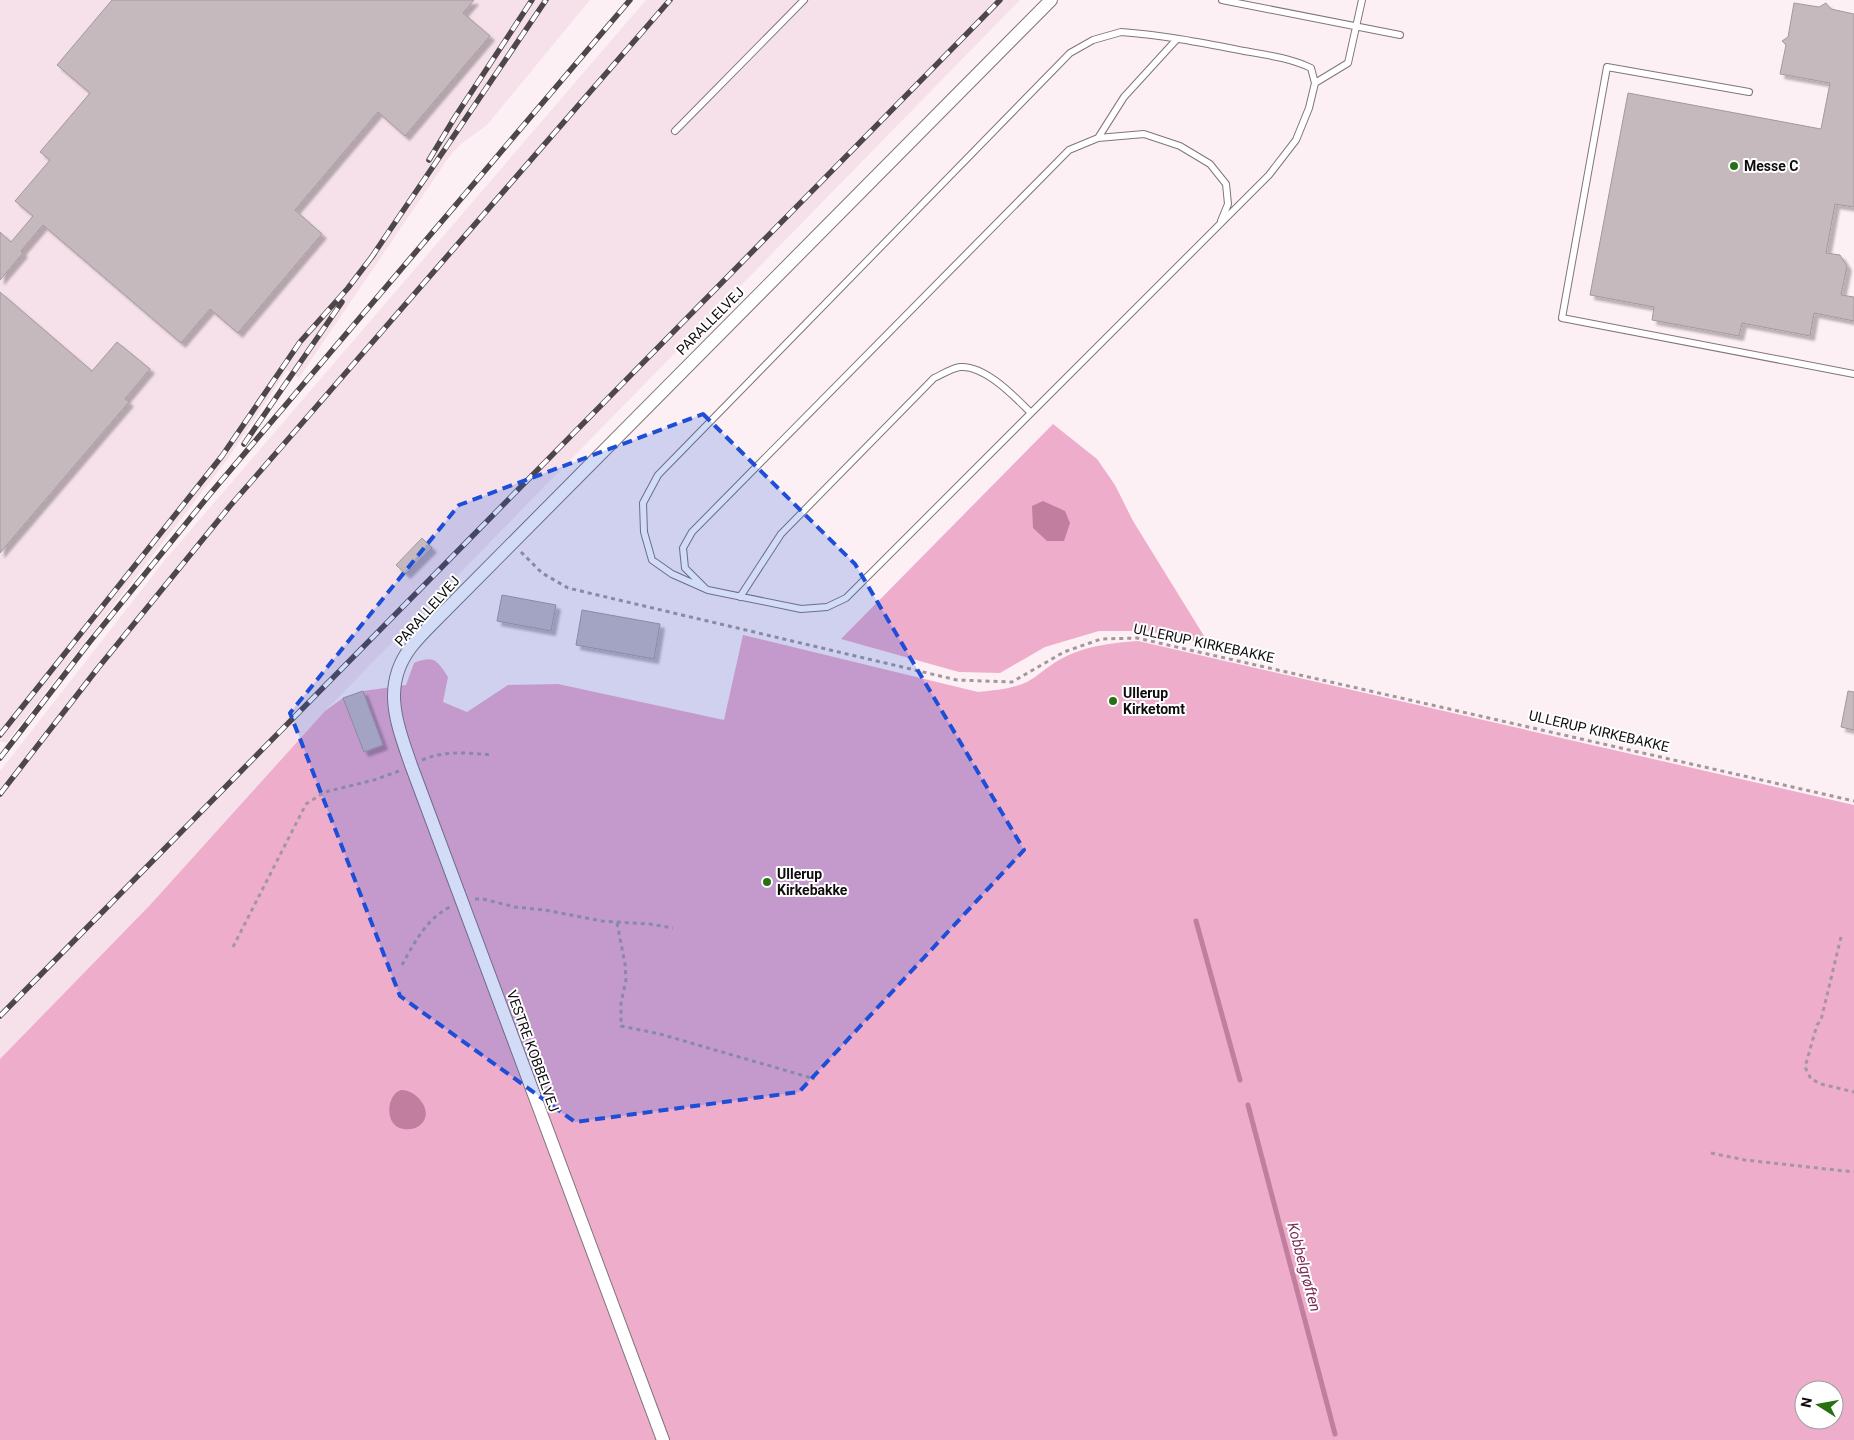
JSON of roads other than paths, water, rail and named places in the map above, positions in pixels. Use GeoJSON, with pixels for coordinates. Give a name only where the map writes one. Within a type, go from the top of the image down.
{"type":"FeatureCollection","features":[{"type":"Feature","properties":{"kind":"street","name":"PARALLELVEJ"},"geometry":{"type":"LineString","coordinates":[[398,670],[415,642],[1051,0]]}},
{"type":"Feature","properties":{"kind":"street","name":"VESTRE KOBBELVEJ"},"geometry":{"type":"LineString","coordinates":[[398,670],[394,690],[394,707],[411,765],[663,1440]]}},
{"type":"Feature","properties":{"kind":"lane"},"geometry":{"type":"LineString","coordinates":[[674,131],[804,0]]}},
{"type":"Feature","properties":{"kind":"lane"},"geometry":{"type":"LineString","coordinates":[[1222,0],[1400,35]]}},
{"type":"Feature","properties":{"kind":"lane"},"geometry":{"type":"LineString","coordinates":[[1315,84],[1348,63],[1362,0]]}},
{"type":"Feature","properties":{"kind":"lane"},"geometry":{"type":"LineString","coordinates":[[1121,32],[1177,39],[1297,61],[1311,68],[1315,84],[1309,108],[1296,140],[1269,175],[846,598],[827,607],[801,609],[708,590],[672,574],[652,560],[644,532],[642,503],[658,475],[1070,53],[1093,40],[1121,32]]}},
{"type":"Feature","properties":{"kind":"lane"},"geometry":{"type":"LineString","coordinates":[[1098,138],[1124,97],[1177,39]]}},
{"type":"Feature","properties":{"kind":"lane"},"geometry":{"type":"LineString","coordinates":[[1749,92],[1607,67],[1562,318],[1854,374]]}},
{"type":"Feature","properties":{"kind":"lane"},"geometry":{"type":"LineString","coordinates":[[708,590],[685,568],[683,548],[692,532],[1069,150],[1098,138],[1144,134],[1180,146],[1210,164],[1226,184],[1228,204],[1219,225]]}},
{"type":"Feature","properties":{"kind":"lane"},"geometry":{"type":"LineString","coordinates":[[740,597],[780,534],[934,378],[959,367],[982,371],[1006,389],[1031,413]]}},
{"type":"Feature","properties":{"kind":"waterway","name":"Kobbelgrøften"},"geometry":{"type":"LineString","coordinates":[[1196,921],[1240,1080]]}},
{"type":"Feature","properties":{"kind":"waterway","name":"Kobbelgrøften"},"geometry":{"type":"LineString","coordinates":[[1248,1105],[1335,1434]]}},
{"type":"Feature","properties":{"kind":"railway"},"geometry":{"type":"LineString","coordinates":[[429,160],[532,0]]}},
{"type":"Feature","properties":{"kind":"railway"},"geometry":{"type":"LineString","coordinates":[[371,258],[546,0]]}},
{"type":"Feature","properties":{"kind":"railway"},"geometry":{"type":"LineString","coordinates":[[0,758],[88,644],[210,494],[630,0]]}},
{"type":"Feature","properties":{"kind":"railway"},"geometry":{"type":"LineString","coordinates":[[0,794],[98,668],[230,506],[670,0]]}},
{"type":"Feature","properties":{"kind":"railway"},"geometry":{"type":"LineString","coordinates":[[0,1016],[1000,0]]}},
{"type":"Feature","properties":{"kind":"railway"},"geometry":{"type":"LineString","coordinates":[[0,735],[222,456],[300,342],[348,288],[374,254]]}},
{"type":"Feature","properties":{"kind":"railway"},"geometry":{"type":"LineString","coordinates":[[244,444],[342,302]]}},
{"type":"Feature","properties":{"kind":"place","name":"Messe C"},"geometry":{"type":"Point","coordinates":[1734,166]}},
{"type":"Feature","properties":{"kind":"place","name":"Ullerup Kirketomt"},"geometry":{"type":"Point","coordinates":[1113,701]}},
{"type":"Feature","properties":{"kind":"place","name":"Ullerup Kirkebakke"},"geometry":{"type":"Point","coordinates":[767,882]}}]}
